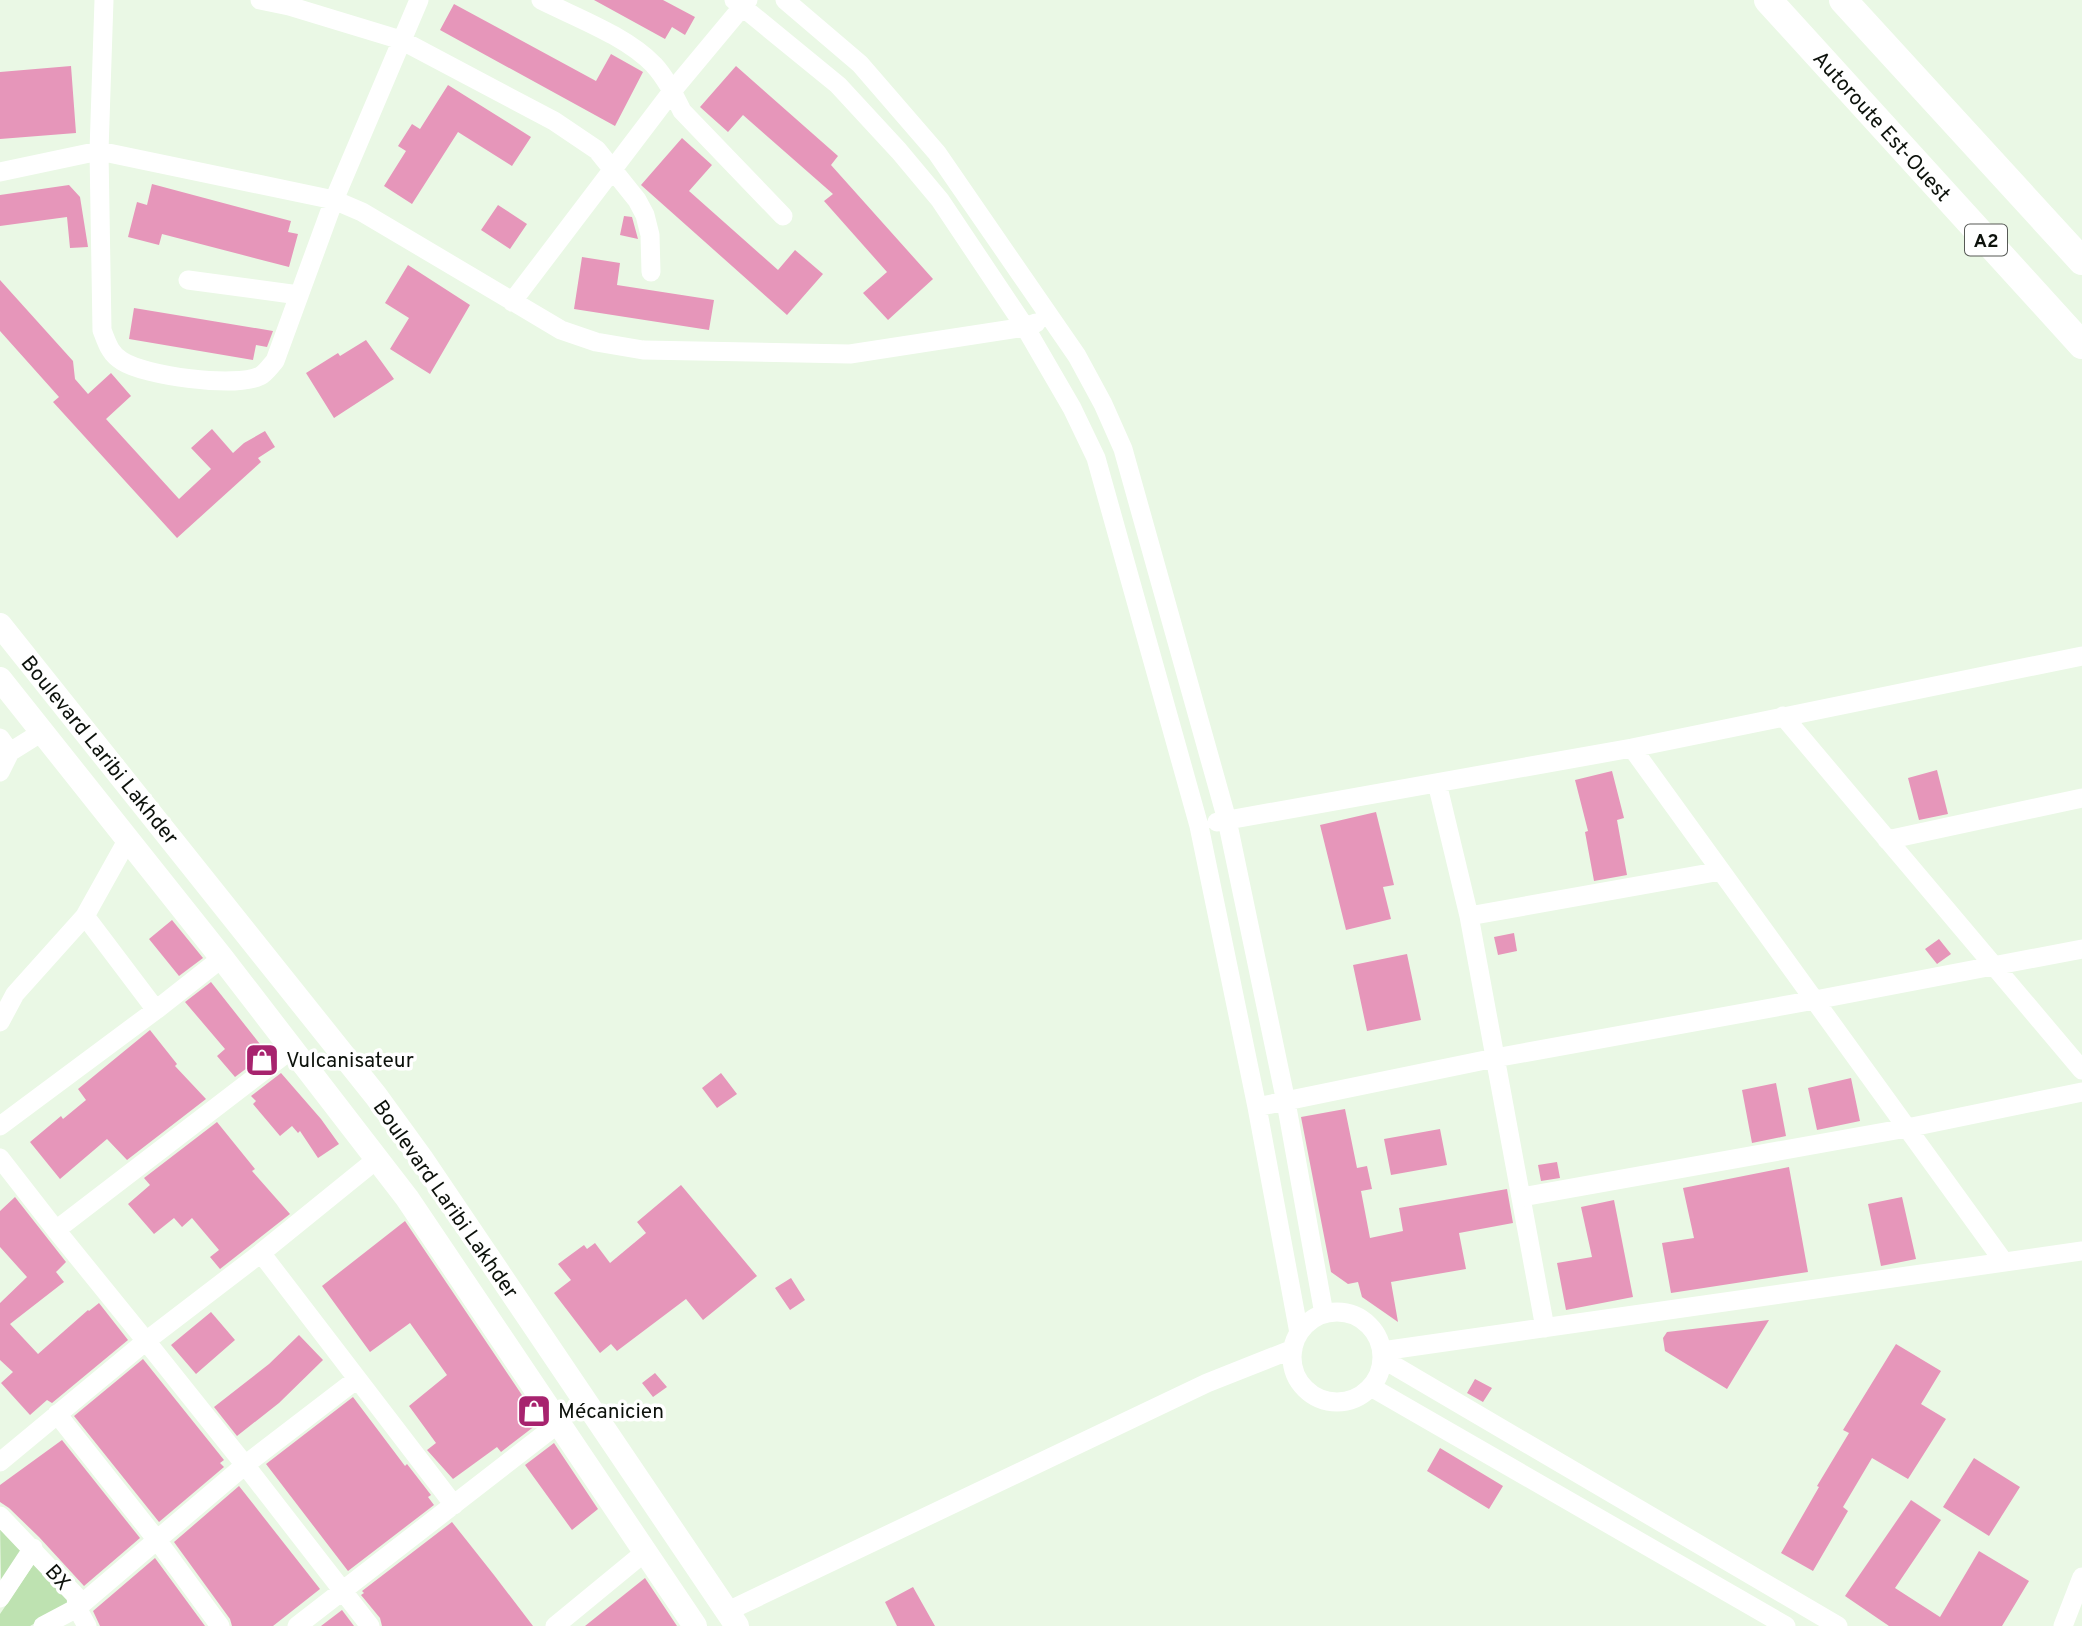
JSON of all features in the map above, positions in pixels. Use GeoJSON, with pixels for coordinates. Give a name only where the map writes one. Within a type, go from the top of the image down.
{"type":"FeatureCollection","features":[{"type":"Feature","properties":{"kind":"highway","name":"Autoroute Est-Ouest"},"geometry":{"type":"LineString","coordinates":[[1768,0],[2082,345]]}},
{"type":"Feature","properties":{"kind":"highway","name":"A2"},"geometry":{"type":"LineString","coordinates":[[1843,0],[2082,261]]}},
{"type":"Feature","properties":{"kind":"main road","name":"Boulevard Laribi Lakhder"},"geometry":{"type":"LineString","coordinates":[[0,625],[406,1137],[732,1619]]}},
{"type":"Feature","properties":{"kind":"main road","name":"Boulevard Laribi Lakhder"},"geometry":{"type":"LineString","coordinates":[[0,679],[222,958],[377,1159],[695,1626]]}},
{"type":"Feature","properties":{"kind":"street"},"geometry":{"type":"LineString","coordinates":[[104,0],[99,151],[102,330],[110,352],[123,362],[170,376],[236,382],[261,376],[275,361],[334,200],[419,0]]}},
{"type":"Feature","properties":{"kind":"street"},"geometry":{"type":"LineString","coordinates":[[260,0],[289,6],[401,40],[554,121],[597,150],[637,200],[645,215],[650,235],[651,272]]}},
{"type":"Feature","properties":{"kind":"street"},"geometry":{"type":"LineString","coordinates":[[541,0],[630,46],[654,65],[673,90],[682,111],[783,216]]}},
{"type":"Feature","properties":{"kind":"street"},"geometry":{"type":"LineString","coordinates":[[785,0],[860,64],[937,153],[1077,356],[1123,449],[1227,820],[1286,1102],[1324,1314]]}},
{"type":"Feature","properties":{"kind":"street"},"geometry":{"type":"LineString","coordinates":[[512,302],[742,2],[838,85],[940,200],[1025,327],[1073,408],[1096,458],[1199,826],[1257,1107],[1296,1341],[1296,1374],[1312,1394],[1337,1402],[1350,1401],[1371,1387],[1379,1376],[1383,1355],[1379,1338],[1372,1327],[1362,1319],[1337,1312],[1314,1318],[1296,1341],[1207,1382],[732,1619]]}},
{"type":"Feature","properties":{"kind":"street"},"geometry":{"type":"LineString","coordinates":[[0,173],[99,151],[334,200],[362,212],[561,330],[596,342],[643,350],[850,354],[1025,327],[1052,318]]}},
{"type":"Feature","properties":{"kind":"street"},"geometry":{"type":"LineString","coordinates":[[188,280],[299,295]]}},
{"type":"Feature","properties":{"kind":"street"},"geometry":{"type":"LineString","coordinates":[[1199,826],[1632,748],[2082,656]]}},
{"type":"Feature","properties":{"kind":"street"},"geometry":{"type":"LineString","coordinates":[[1783,716],[2082,1070]]}},
{"type":"Feature","properties":{"kind":"street"},"geometry":{"type":"LineString","coordinates":[[0,772],[5,745],[42,732]]}},
{"type":"Feature","properties":{"kind":"street"},"geometry":{"type":"LineString","coordinates":[[1632,748],[2004,1262]]}},
{"type":"Feature","properties":{"kind":"street"},"geometry":{"type":"LineString","coordinates":[[1437,783],[1469,916],[1545,1328]]}},
{"type":"Feature","properties":{"kind":"street"},"geometry":{"type":"LineString","coordinates":[[1887,840],[2082,798]]}},
{"type":"Feature","properties":{"kind":"street"},"geometry":{"type":"LineString","coordinates":[[0,1022],[15,994],[85,916],[128,839]]}},
{"type":"Feature","properties":{"kind":"street"},"geometry":{"type":"LineString","coordinates":[[1469,916],[1721,871]]}},
{"type":"Feature","properties":{"kind":"street"},"geometry":{"type":"LineString","coordinates":[[85,916],[156,1010]]}},
{"type":"Feature","properties":{"kind":"street"},"geometry":{"type":"LineString","coordinates":[[1257,1107],[1495,1058],[2082,949]]}},
{"type":"Feature","properties":{"kind":"street"},"geometry":{"type":"LineString","coordinates":[[0,1126],[222,958]]}},
{"type":"Feature","properties":{"kind":"street"},"geometry":{"type":"LineString","coordinates":[[56,1230],[292,1049]]}},
{"type":"Feature","properties":{"kind":"street"},"geometry":{"type":"LineString","coordinates":[[1522,1197],[1907,1128],[2082,1093]]}},
{"type":"Feature","properties":{"kind":"street"},"geometry":{"type":"LineString","coordinates":[[0,1158],[370,1626]]}},
{"type":"Feature","properties":{"kind":"street"},"geometry":{"type":"LineString","coordinates":[[0,1462],[146,1341],[377,1159]]}},
{"type":"Feature","properties":{"kind":"street"},"geometry":{"type":"LineString","coordinates":[[1383,1355],[1545,1328],[2082,1251]]}},
{"type":"Feature","properties":{"kind":"street"},"geometry":{"type":"LineString","coordinates":[[261,1253],[454,1505]]}},
{"type":"Feature","properties":{"kind":"street"},"geometry":{"type":"LineString","coordinates":[[1383,1355],[1838,1626]]}},
{"type":"Feature","properties":{"kind":"street"},"geometry":{"type":"LineString","coordinates":[[43,1626],[77,1608],[245,1465],[357,1378]]}},
{"type":"Feature","properties":{"kind":"street"},"geometry":{"type":"LineString","coordinates":[[1371,1387],[1786,1626]]}},
{"type":"Feature","properties":{"kind":"street"},"geometry":{"type":"LineString","coordinates":[[58,1413],[220,1626]]}},
{"type":"Feature","properties":{"kind":"street"},"geometry":{"type":"LineString","coordinates":[[297,1626],[559,1423]]}},
{"type":"Feature","properties":{"kind":"street","name":"BX"},"geometry":{"type":"LineString","coordinates":[[0,1516],[76,1596],[77,1608],[87,1626]]}},
{"type":"Feature","properties":{"kind":"street"},"geometry":{"type":"LineString","coordinates":[[0,1598],[33,1548]]}},
{"type":"Feature","properties":{"kind":"street"},"geometry":{"type":"LineString","coordinates":[[559,1625],[645,1552]]}},
{"type":"Feature","properties":{"kind":"street"},"geometry":{"type":"LineString","coordinates":[[2063,1626],[2082,1577]]}},
{"type":"Feature","properties":{"kind":"green space"},"geometry":{"type":"Polygon","coordinates":[[[0,1522],[29,1546],[7,1578],[1,1579],[0,1522]]]}},
{"type":"Feature","properties":{"kind":"green space"},"geometry":{"type":"Polygon","coordinates":[[[34,1564],[71,1603],[30,1626],[0,1626],[0,1614],[34,1564]]]}},
{"type":"Feature","properties":{"kind":"building"},"geometry":{"type":"Polygon","coordinates":[[[594,0],[663,0],[695,17],[685,35],[672,27],[665,39],[594,0]]]}},
{"type":"Feature","properties":{"kind":"building"},"geometry":{"type":"Polygon","coordinates":[[[454,4],[596,81],[611,54],[643,72],[615,126],[440,30],[454,4]]]}},
{"type":"Feature","properties":{"kind":"building"},"geometry":{"type":"Polygon","coordinates":[[[71,66],[76,133],[0,139],[0,72],[71,66]]]}},
{"type":"Feature","properties":{"kind":"building"},"geometry":{"type":"Polygon","coordinates":[[[736,66],[838,156],[831,165],[933,279],[888,320],[863,293],[887,272],[824,201],[833,194],[743,115],[728,132],[700,107],[736,66]]]}},
{"type":"Feature","properties":{"kind":"building"},"geometry":{"type":"Polygon","coordinates":[[[448,85],[531,137],[512,166],[458,132],[412,204],[384,186],[406,151],[398,146],[412,124],[420,129],[448,85]]]}},
{"type":"Feature","properties":{"kind":"building"},"geometry":{"type":"Polygon","coordinates":[[[682,138],[712,165],[689,191],[778,270],[795,250],[823,274],[787,315],[641,185],[682,138]]]}},
{"type":"Feature","properties":{"kind":"building"},"geometry":{"type":"Polygon","coordinates":[[[152,184],[291,221],[288,232],[298,234],[289,267],[162,234],[159,245],[128,237],[137,202],[147,205],[152,184]]]}},
{"type":"Feature","properties":{"kind":"building"},"geometry":{"type":"Polygon","coordinates":[[[69,185],[80,197],[88,247],[70,248],[67,217],[0,226],[0,195],[69,185]]]}},
{"type":"Feature","properties":{"kind":"building"},"geometry":{"type":"Polygon","coordinates":[[[498,205],[527,224],[510,249],[481,230],[498,205]]]}},
{"type":"Feature","properties":{"kind":"building"},"geometry":{"type":"Polygon","coordinates":[[[624,216],[632,217],[638,239],[620,235],[624,216]]]}},
{"type":"Feature","properties":{"kind":"building"},"geometry":{"type":"Polygon","coordinates":[[[582,257],[620,263],[617,285],[714,300],[709,330],[574,309],[582,257]]]}},
{"type":"Feature","properties":{"kind":"building"},"geometry":{"type":"Polygon","coordinates":[[[408,265],[470,305],[430,374],[390,349],[409,318],[385,303],[408,265]]]}},
{"type":"Feature","properties":{"kind":"building"},"geometry":{"type":"Polygon","coordinates":[[[0,280],[73,361],[75,379],[88,394],[111,373],[131,396],[106,419],[179,499],[211,469],[191,448],[212,429],[233,453],[265,431],[275,447],[258,458],[261,462],[177,538],[53,402],[59,397],[0,331],[0,280]]]}},
{"type":"Feature","properties":{"kind":"building"},"geometry":{"type":"Polygon","coordinates":[[[134,308],[273,331],[267,347],[256,345],[253,360],[129,339],[134,308]]]}},
{"type":"Feature","properties":{"kind":"building"},"geometry":{"type":"Polygon","coordinates":[[[366,340],[394,379],[334,418],[306,373],[338,353],[340,356],[366,340]]]}},
{"type":"Feature","properties":{"kind":"building"},"geometry":{"type":"Polygon","coordinates":[[[1937,770],[1948,814],[1919,820],[1908,778],[1937,770]]]}},
{"type":"Feature","properties":{"kind":"building"},"geometry":{"type":"Polygon","coordinates":[[[1612,771],[1624,818],[1617,820],[1627,875],[1594,881],[1585,832],[1588,831],[1575,780],[1612,771]]]}},
{"type":"Feature","properties":{"kind":"building"},"geometry":{"type":"Polygon","coordinates":[[[1376,812],[1394,885],[1383,887],[1391,919],[1346,930],[1320,825],[1376,812]]]}},
{"type":"Feature","properties":{"kind":"building"},"geometry":{"type":"Polygon","coordinates":[[[172,920],[203,958],[179,976],[149,939],[172,920]]]}},
{"type":"Feature","properties":{"kind":"building"},"geometry":{"type":"Polygon","coordinates":[[[1514,933],[1517,951],[1498,955],[1494,937],[1514,933]]]}},
{"type":"Feature","properties":{"kind":"building"},"geometry":{"type":"Polygon","coordinates":[[[1939,939],[1951,954],[1937,964],[1925,949],[1939,939]]]}},
{"type":"Feature","properties":{"kind":"building"},"geometry":{"type":"Polygon","coordinates":[[[1407,954],[1421,1020],[1367,1031],[1353,965],[1407,954]]]}},
{"type":"Feature","properties":{"kind":"building"},"geometry":{"type":"Polygon","coordinates":[[[211,982],[267,1053],[235,1077],[217,1056],[225,1049],[185,1002],[211,982]]]}},
{"type":"Feature","properties":{"kind":"building"},"geometry":{"type":"Polygon","coordinates":[[[150,1030],[177,1064],[175,1066],[206,1099],[127,1160],[107,1139],[60,1179],[30,1142],[61,1116],[63,1119],[86,1100],[78,1089],[150,1030]]]}},
{"type":"Feature","properties":{"kind":"building"},"geometry":{"type":"Polygon","coordinates":[[[281,1073],[339,1144],[318,1158],[300,1131],[298,1133],[292,1126],[280,1136],[253,1104],[256,1101],[251,1096],[281,1073]]]}},
{"type":"Feature","properties":{"kind":"building"},"geometry":{"type":"Polygon","coordinates":[[[721,1073],[737,1094],[717,1108],[702,1088],[721,1073]]]}},
{"type":"Feature","properties":{"kind":"building"},"geometry":{"type":"Polygon","coordinates":[[[1851,1078],[1860,1121],[1817,1130],[1808,1088],[1851,1078]]]}},
{"type":"Feature","properties":{"kind":"building"},"geometry":{"type":"Polygon","coordinates":[[[1776,1083],[1786,1136],[1752,1143],[1742,1090],[1776,1083]]]}},
{"type":"Feature","properties":{"kind":"building"},"geometry":{"type":"Polygon","coordinates":[[[1345,1109],[1357,1168],[1367,1166],[1372,1189],[1361,1191],[1370,1238],[1403,1231],[1399,1208],[1507,1189],[1513,1223],[1459,1233],[1466,1269],[1391,1282],[1398,1322],[1362,1297],[1358,1282],[1348,1284],[1331,1272],[1301,1117],[1345,1109]]]}},
{"type":"Feature","properties":{"kind":"building"},"geometry":{"type":"Polygon","coordinates":[[[217,1122],[255,1169],[252,1171],[290,1214],[220,1269],[210,1257],[219,1250],[192,1218],[182,1227],[174,1218],[154,1234],[128,1204],[150,1185],[144,1178],[217,1122]]]}},
{"type":"Feature","properties":{"kind":"building"},"geometry":{"type":"Polygon","coordinates":[[[1440,1129],[1447,1165],[1391,1175],[1384,1139],[1440,1129]]]}},
{"type":"Feature","properties":{"kind":"building"},"geometry":{"type":"Polygon","coordinates":[[[1557,1162],[1560,1178],[1541,1181],[1538,1165],[1557,1162]]]}},
{"type":"Feature","properties":{"kind":"building"},"geometry":{"type":"Polygon","coordinates":[[[1789,1167],[1808,1272],[1671,1293],[1662,1243],[1694,1238],[1683,1188],[1789,1167]]]}},
{"type":"Feature","properties":{"kind":"building"},"geometry":{"type":"Polygon","coordinates":[[[681,1185],[757,1276],[703,1320],[686,1299],[617,1351],[611,1344],[600,1353],[554,1293],[571,1280],[558,1264],[584,1245],[587,1249],[595,1243],[610,1263],[646,1233],[637,1222],[681,1185]]]}},
{"type":"Feature","properties":{"kind":"building"},"geometry":{"type":"Polygon","coordinates":[[[15,1197],[66,1262],[56,1272],[64,1282],[10,1324],[38,1354],[99,1303],[128,1340],[52,1403],[47,1400],[30,1415],[1,1383],[13,1372],[0,1360],[0,1303],[27,1277],[0,1247],[0,1211],[15,1197]]]}},
{"type":"Feature","properties":{"kind":"building"},"geometry":{"type":"Polygon","coordinates":[[[1902,1197],[1916,1259],[1881,1266],[1868,1204],[1902,1197]]]}},
{"type":"Feature","properties":{"kind":"building"},"geometry":{"type":"Polygon","coordinates":[[[1614,1200],[1633,1297],[1566,1310],[1557,1263],[1592,1257],[1581,1207],[1614,1200]]]}},
{"type":"Feature","properties":{"kind":"building"},"geometry":{"type":"Polygon","coordinates":[[[405,1221],[540,1422],[501,1452],[497,1447],[453,1479],[427,1450],[436,1443],[409,1406],[447,1375],[410,1323],[370,1352],[322,1286],[405,1221]]]}},
{"type":"Feature","properties":{"kind":"building"},"geometry":{"type":"Polygon","coordinates":[[[791,1278],[805,1300],[790,1310],[775,1288],[791,1278]]]}},
{"type":"Feature","properties":{"kind":"building"},"geometry":{"type":"Polygon","coordinates":[[[211,1312],[235,1340],[196,1374],[171,1345],[211,1312]]]}},
{"type":"Feature","properties":{"kind":"building"},"geometry":{"type":"Polygon","coordinates":[[[1769,1320],[1727,1389],[1665,1351],[1663,1338],[1667,1332],[1769,1320]]]}},
{"type":"Feature","properties":{"kind":"building"},"geometry":{"type":"Polygon","coordinates":[[[299,1335],[323,1360],[279,1403],[237,1436],[214,1407],[269,1364],[299,1335]]]}},
{"type":"Feature","properties":{"kind":"building"},"geometry":{"type":"Polygon","coordinates":[[[1896,1344],[1941,1371],[1921,1404],[1946,1419],[1908,1479],[1872,1458],[1843,1507],[1848,1511],[1813,1571],[1781,1553],[1849,1433],[1843,1430],[1896,1344]]]}},
{"type":"Feature","properties":{"kind":"building"},"geometry":{"type":"Polygon","coordinates":[[[143,1359],[224,1460],[220,1463],[224,1467],[159,1522],[74,1416],[143,1359]]]}},
{"type":"Feature","properties":{"kind":"building"},"geometry":{"type":"Polygon","coordinates":[[[655,1373],[667,1387],[653,1397],[642,1383],[655,1373]]]}},
{"type":"Feature","properties":{"kind":"building"},"geometry":{"type":"Polygon","coordinates":[[[1475,1379],[1492,1388],[1483,1402],[1467,1393],[1475,1379]]]}},
{"type":"Feature","properties":{"kind":"building"},"geometry":{"type":"Polygon","coordinates":[[[353,1397],[405,1466],[407,1464],[431,1495],[428,1497],[434,1505],[348,1571],[266,1464],[353,1397]]]}},
{"type":"Feature","properties":{"kind":"building"},"geometry":{"type":"Polygon","coordinates":[[[62,1440],[140,1538],[84,1586],[39,1537],[0,1502],[0,1485],[62,1440]]]}},
{"type":"Feature","properties":{"kind":"building"},"geometry":{"type":"Polygon","coordinates":[[[554,1443],[598,1509],[572,1530],[525,1465],[554,1443]]]}},
{"type":"Feature","properties":{"kind":"building"},"geometry":{"type":"Polygon","coordinates":[[[1440,1448],[1503,1486],[1489,1509],[1427,1471],[1440,1448]]]}},
{"type":"Feature","properties":{"kind":"building"},"geometry":{"type":"Polygon","coordinates":[[[1974,1458],[2020,1487],[1989,1536],[1943,1507],[1974,1458]]]}},
{"type":"Feature","properties":{"kind":"building"},"geometry":{"type":"Polygon","coordinates":[[[239,1486],[320,1589],[273,1626],[232,1626],[230,1619],[174,1542],[239,1486]]]}},
{"type":"Feature","properties":{"kind":"building"},"geometry":{"type":"Polygon","coordinates":[[[1911,1500],[1941,1520],[1895,1588],[1940,1617],[1979,1551],[2029,1581],[2002,1626],[1889,1626],[1845,1596],[1911,1500]]]}},
{"type":"Feature","properties":{"kind":"building"},"geometry":{"type":"Polygon","coordinates":[[[452,1522],[533,1626],[382,1626],[380,1618],[361,1595],[364,1593],[362,1591],[452,1522]]]}},
{"type":"Feature","properties":{"kind":"building"},"geometry":{"type":"Polygon","coordinates":[[[155,1558],[205,1626],[100,1626],[93,1611],[155,1558]]]}},
{"type":"Feature","properties":{"kind":"building"},"geometry":{"type":"Polygon","coordinates":[[[645,1578],[677,1626],[585,1626],[645,1578]]]}},
{"type":"Feature","properties":{"kind":"building"},"geometry":{"type":"Polygon","coordinates":[[[913,1587],[935,1626],[897,1626],[885,1602],[913,1587]]]}},
{"type":"Feature","properties":{"kind":"building"},"geometry":{"type":"Polygon","coordinates":[[[342,1610],[354,1626],[321,1626],[342,1610]]]}},
{"type":"Feature","properties":{"kind":"place","name":"Vulcanisateur"},"geometry":{"type":"Point","coordinates":[262,1060]}},
{"type":"Feature","properties":{"kind":"place","name":"Mécanicien"},"geometry":{"type":"Point","coordinates":[534,1411]}}]}
